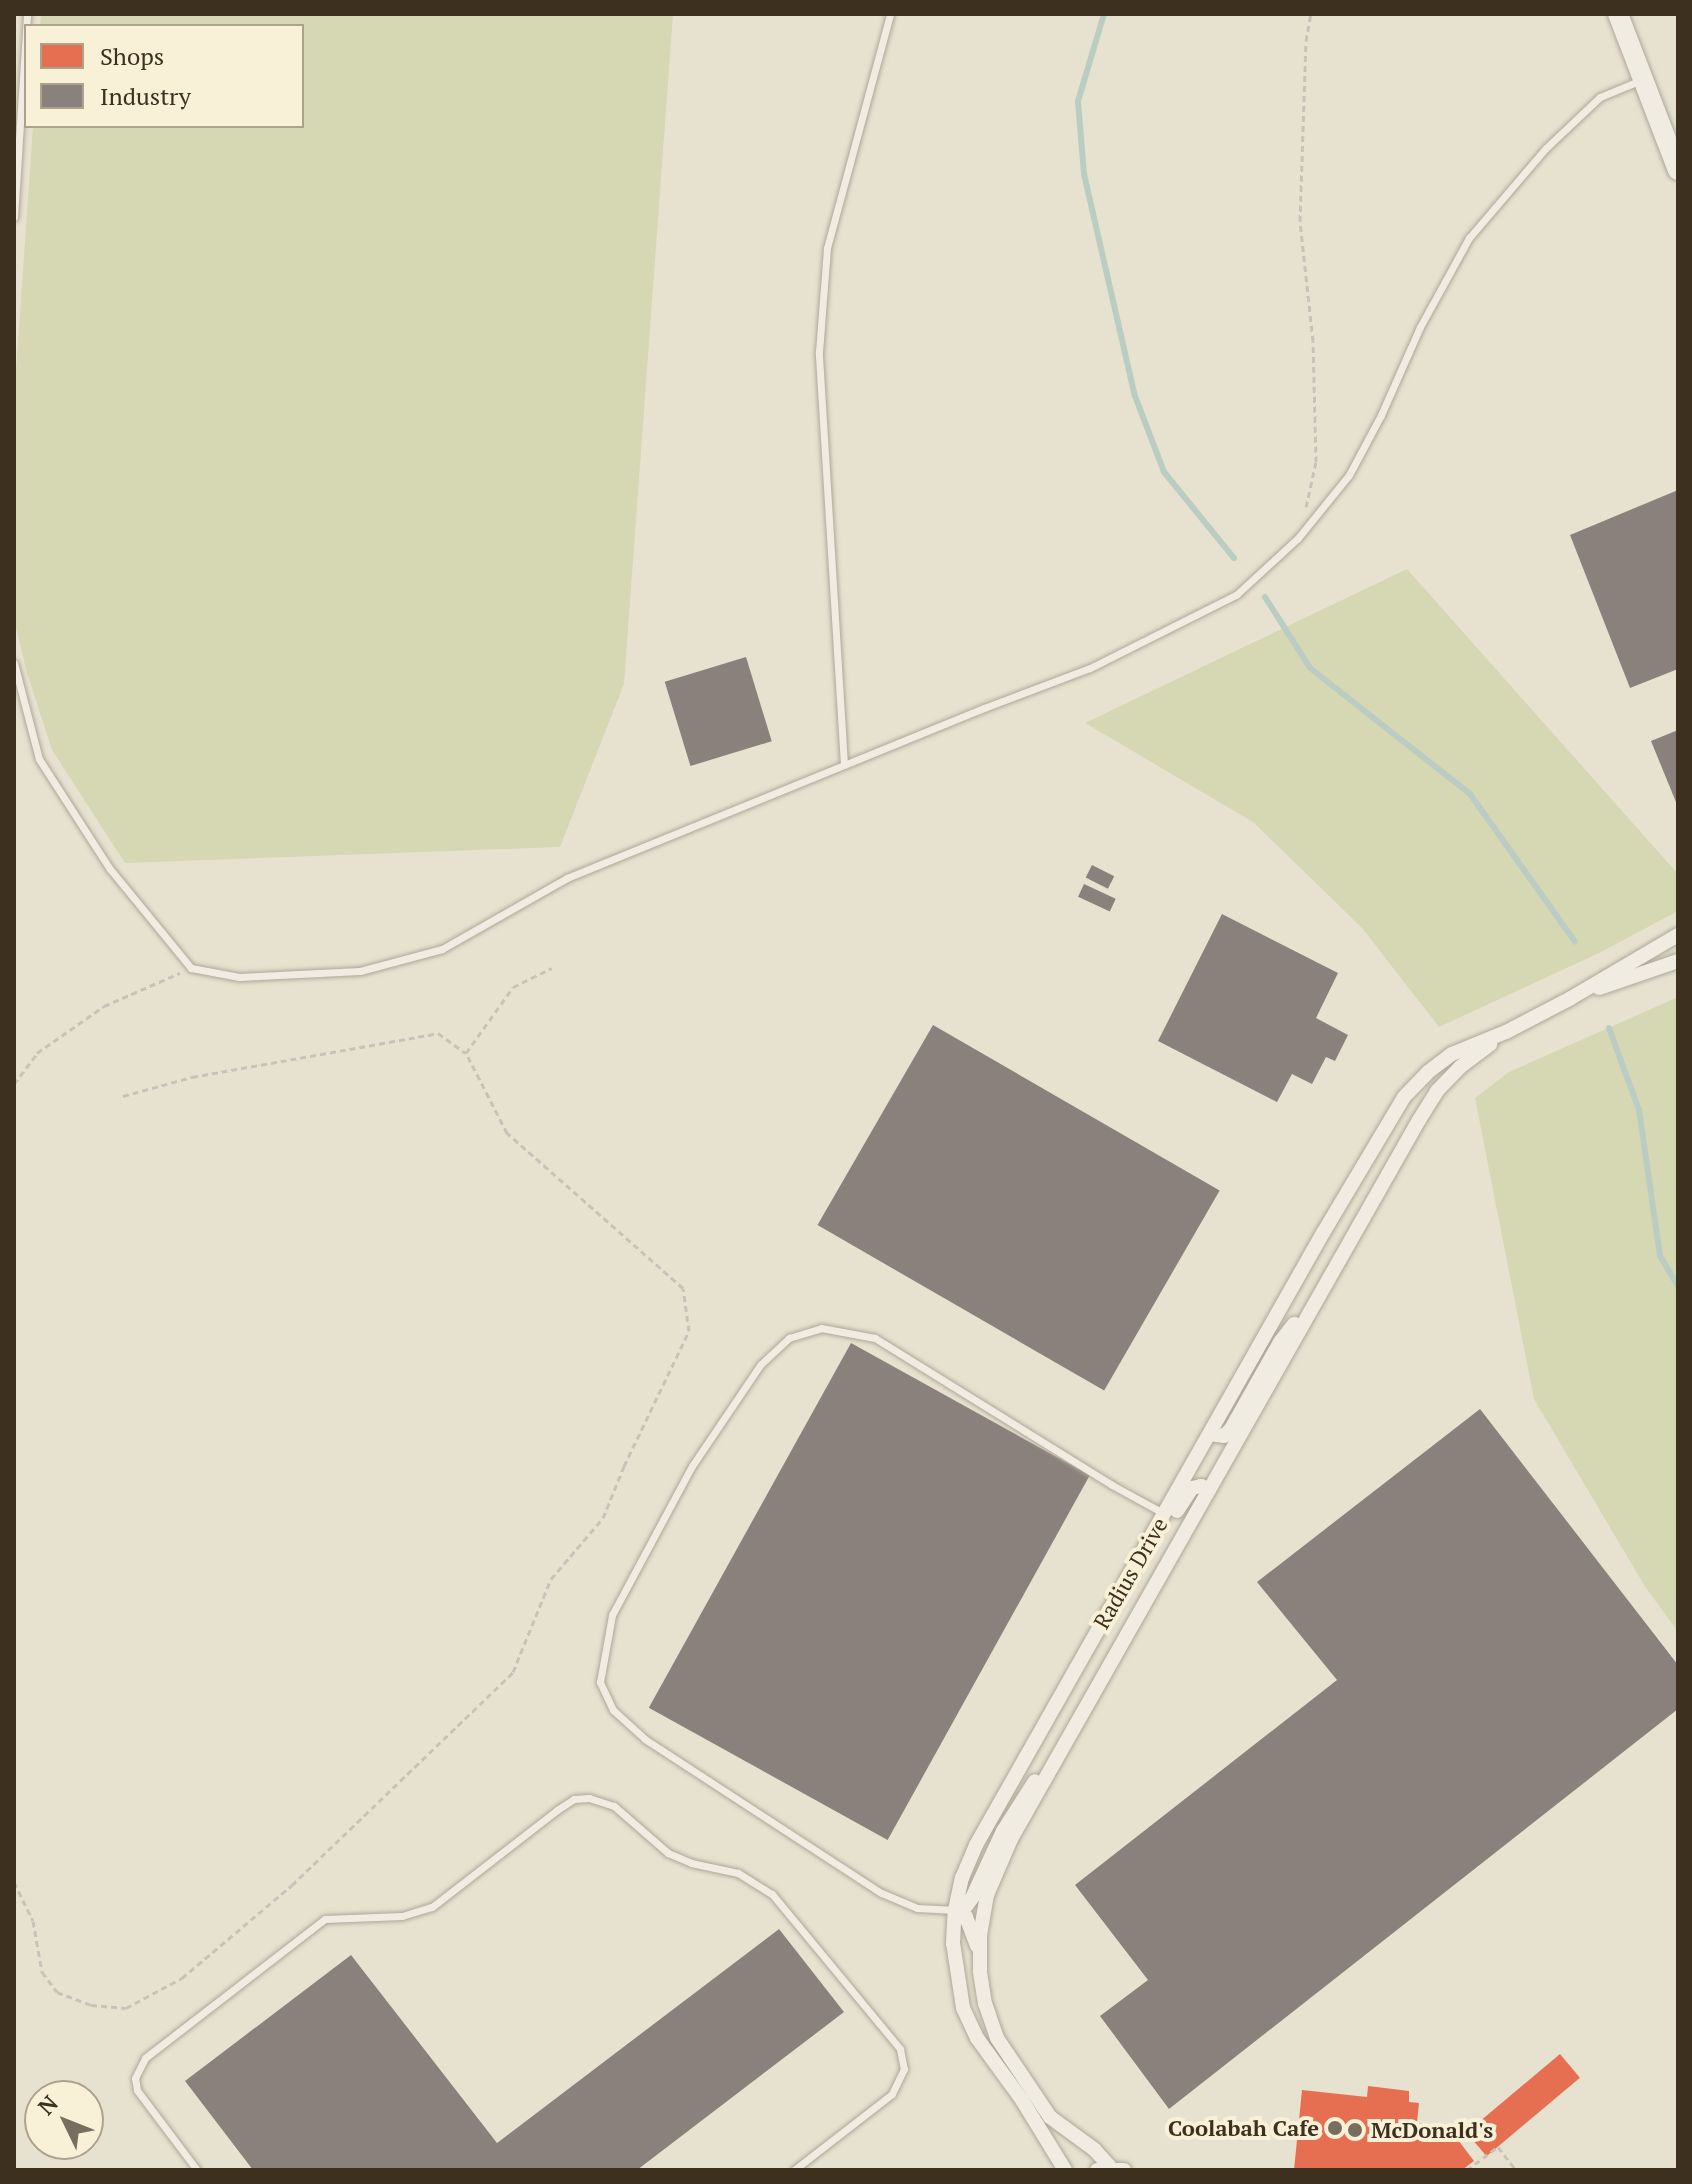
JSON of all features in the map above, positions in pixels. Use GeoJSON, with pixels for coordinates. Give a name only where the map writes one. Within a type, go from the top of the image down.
{"type":"FeatureCollection","features":[{"type":"Feature","properties":{"kind":"street"},"geometry":{"type":"LineString","coordinates":[[1618,14],[1678,170]]}},
{"type":"Feature","properties":{"kind":"street","name":"Radius Drive"},"geometry":{"type":"LineString","coordinates":[[1065,2170],[1022,2100],[977,2038],[963,2008],[954,1959],[955,1910],[962,1878],[976,1845],[1404,1097],[1428,1072],[1452,1054],[1506,1032],[1571,998],[1678,935]]}},
{"type":"Feature","properties":{"kind":"street","name":"Radius Drive"},"geometry":{"type":"LineString","coordinates":[[1571,998],[1678,961]]}},
{"type":"Feature","properties":{"kind":"street","name":"Radius Drive"},"geometry":{"type":"LineString","coordinates":[[1110,2169],[1095,2150],[1050,2117],[1012,2064],[985,2004],[980,1958],[987,1895],[999,1862],[1057,1757],[1437,1091],[1460,1067],[1506,1032]]}},
{"type":"Feature","properties":{"kind":"street"},"geometry":{"type":"LineString","coordinates":[[1210,1434],[1224,1436],[1231,1429],[1280,1342],[1319,1293]]}},
{"type":"Feature","properties":{"kind":"street"},"geometry":{"type":"LineString","coordinates":[[1099,1627],[1131,1590],[1192,1488],[1209,1489]]}},
{"type":"Feature","properties":{"kind":"street"},"geometry":{"type":"LineString","coordinates":[[955,1910],[966,1906],[972,1898],[1029,1787],[1057,1757]]}},
{"type":"Feature","properties":{"kind":"street"},"geometry":{"type":"LineString","coordinates":[[955,1910],[966,1917],[980,1958]]}},
{"type":"Feature","properties":{"kind":"lane"},"geometry":{"type":"LineString","coordinates":[[844,765],[819,352],[827,248],[890,14]]}},
{"type":"Feature","properties":{"kind":"lane"},"geometry":{"type":"LineString","coordinates":[[14,217],[24,61]]}},
{"type":"Feature","properties":{"kind":"lane"},"geometry":{"type":"LineString","coordinates":[[14,663],[39,759],[110,869],[191,968],[239,977],[360,971],[442,949],[567,878],[1090,668],[1236,595],[1273,564],[1349,475],[1381,415],[1420,327],[1469,238],[1546,148],[1600,97],[1643,79]]}},
{"type":"Feature","properties":{"kind":"lane"},"geometry":{"type":"LineString","coordinates":[[955,1910],[917,1908],[881,1893],[645,1739],[613,1710],[600,1682],[612,1615],[692,1466],[760,1365],[789,1338],[821,1328],[875,1338],[1112,1485],[1164,1513]]}},
{"type":"Feature","properties":{"kind":"lane"},"geometry":{"type":"LineString","coordinates":[[197,2170],[137,2090],[135,2078],[145,2058],[318,1923],[344,1916],[417,1914],[432,1907],[557,1810],[574,1799],[589,1798],[614,1806],[668,1853],[691,1863],[738,1873],[772,1894],[900,2049],[904,2069],[892,2094],[794,2170]]}},
{"type":"Feature","properties":{"kind":"path"},"geometry":{"type":"LineString","coordinates":[[1305,508],[1316,462],[1313,341],[1300,221],[1306,41],[1311,14]]}},
{"type":"Feature","properties":{"kind":"path"},"geometry":{"type":"LineString","coordinates":[[14,1084],[37,1053],[104,1006],[191,968]]}},
{"type":"Feature","properties":{"kind":"path"},"geometry":{"type":"LineString","coordinates":[[466,1053],[513,987],[552,968]]}},
{"type":"Feature","properties":{"kind":"path"},"geometry":{"type":"LineString","coordinates":[[14,1882],[33,1921],[42,1972],[57,1992],[91,2005],[126,2008],[182,1978],[292,1885],[513,1672],[551,1579],[603,1518],[689,1331],[683,1288],[507,1133],[466,1053],[438,1033],[192,1077],[123,1096]]}},
{"type":"Feature","properties":{"kind":"path"},"geometry":{"type":"LineString","coordinates":[[1467,2170],[1498,2147],[1516,2170]]}},
{"type":"Feature","properties":{"kind":"green space"},"geometry":{"type":"Polygon","coordinates":[[[41,14],[673,14],[624,684],[560,847],[125,863],[52,750],[27,673],[14,619],[14,399],[33,128],[304,128],[304,24],[40,24],[41,14]]]}},
{"type":"Feature","properties":{"kind":"green space"},"geometry":{"type":"Polygon","coordinates":[[[1407,569],[1678,874],[1678,911],[1601,952],[1439,1027],[1362,928],[1253,822],[1085,723],[1407,569]]]}},
{"type":"Feature","properties":{"kind":"green space"},"geometry":{"type":"Polygon","coordinates":[[[1678,997],[1678,1632],[1644,1585],[1534,1399],[1475,1098],[1509,1072],[1678,997]]]}},
{"type":"Feature","properties":{"kind":"building: Shops"},"geometry":{"type":"Polygon","coordinates":[[[1560,2054],[1580,2078],[1486,2156],[1467,2132],[1560,2054]]]}},
{"type":"Feature","properties":{"kind":"building: Shops"},"geometry":{"type":"Polygon","coordinates":[[[1368,2086],[1409,2091],[1409,2102],[1419,2103],[1417,2123],[1449,2128],[1474,2161],[1462,2170],[1294,2170],[1302,2090],[1367,2097],[1368,2086]]]}},
{"type":"Feature","properties":{"kind":"building: Industry"},"geometry":{"type":"Polygon","coordinates":[[[1678,490],[1678,669],[1630,688],[1570,535],[1678,490]]]}},
{"type":"Feature","properties":{"kind":"building: Industry"},"geometry":{"type":"Polygon","coordinates":[[[746,657],[772,741],[690,766],[665,682],[746,657]]]}},
{"type":"Feature","properties":{"kind":"building: Industry"},"geometry":{"type":"Polygon","coordinates":[[[1678,730],[1678,807],[1651,741],[1678,730]]]}},
{"type":"Feature","properties":{"kind":"building: Industry"},"geometry":{"type":"Polygon","coordinates":[[[1092,865],[1114,876],[1108,889],[1086,877],[1092,865]]]}},
{"type":"Feature","properties":{"kind":"building: Industry"},"geometry":{"type":"Polygon","coordinates":[[[1084,884],[1116,899],[1110,911],[1078,897],[1084,884]]]}},
{"type":"Feature","properties":{"kind":"building: Industry"},"geometry":{"type":"Polygon","coordinates":[[[1222,914],[1338,973],[1316,1018],[1348,1035],[1335,1061],[1326,1057],[1312,1084],[1292,1074],[1277,1102],[1158,1041],[1222,914]]]}},
{"type":"Feature","properties":{"kind":"building: Industry"},"geometry":{"type":"Polygon","coordinates":[[[933,1025],[1220,1190],[1104,1391],[818,1225],[933,1025]]]}},
{"type":"Feature","properties":{"kind":"building: Industry"},"geometry":{"type":"Polygon","coordinates":[[[851,1343],[1090,1475],[888,1840],[649,1708],[851,1343]]]}},
{"type":"Feature","properties":{"kind":"building: Industry"},"geometry":{"type":"Polygon","coordinates":[[[1480,1409],[1678,1665],[1678,1709],[1169,2109],[1100,2016],[1148,1980],[1075,1885],[1337,1680],[1257,1582],[1480,1409]]]}},
{"type":"Feature","properties":{"kind":"building: Industry"},"geometry":{"type":"Polygon","coordinates":[[[779,1929],[844,2012],[637,2170],[253,2170],[185,2081],[351,1955],[497,2143],[779,1929]]]}},
{"type":"Feature","properties":{"kind":"waterway"},"geometry":{"type":"LineString","coordinates":[[1104,14],[1078,101],[1084,174],[1135,396],[1164,472],[1234,558]]}},
{"type":"Feature","properties":{"kind":"waterway"},"geometry":{"type":"LineString","coordinates":[[1265,597],[1310,668],[1470,794],[1575,942]]}},
{"type":"Feature","properties":{"kind":"waterway"},"geometry":{"type":"LineString","coordinates":[[1609,1028],[1639,1110],[1660,1256],[1678,1286]]}},
{"type":"Feature","properties":{"kind":"place","name":"Coolabah Cafe"},"geometry":{"type":"Point","coordinates":[1335,2128]}},
{"type":"Feature","properties":{"kind":"place","name":"McDonald's"},"geometry":{"type":"Point","coordinates":[1355,2130]}}]}
